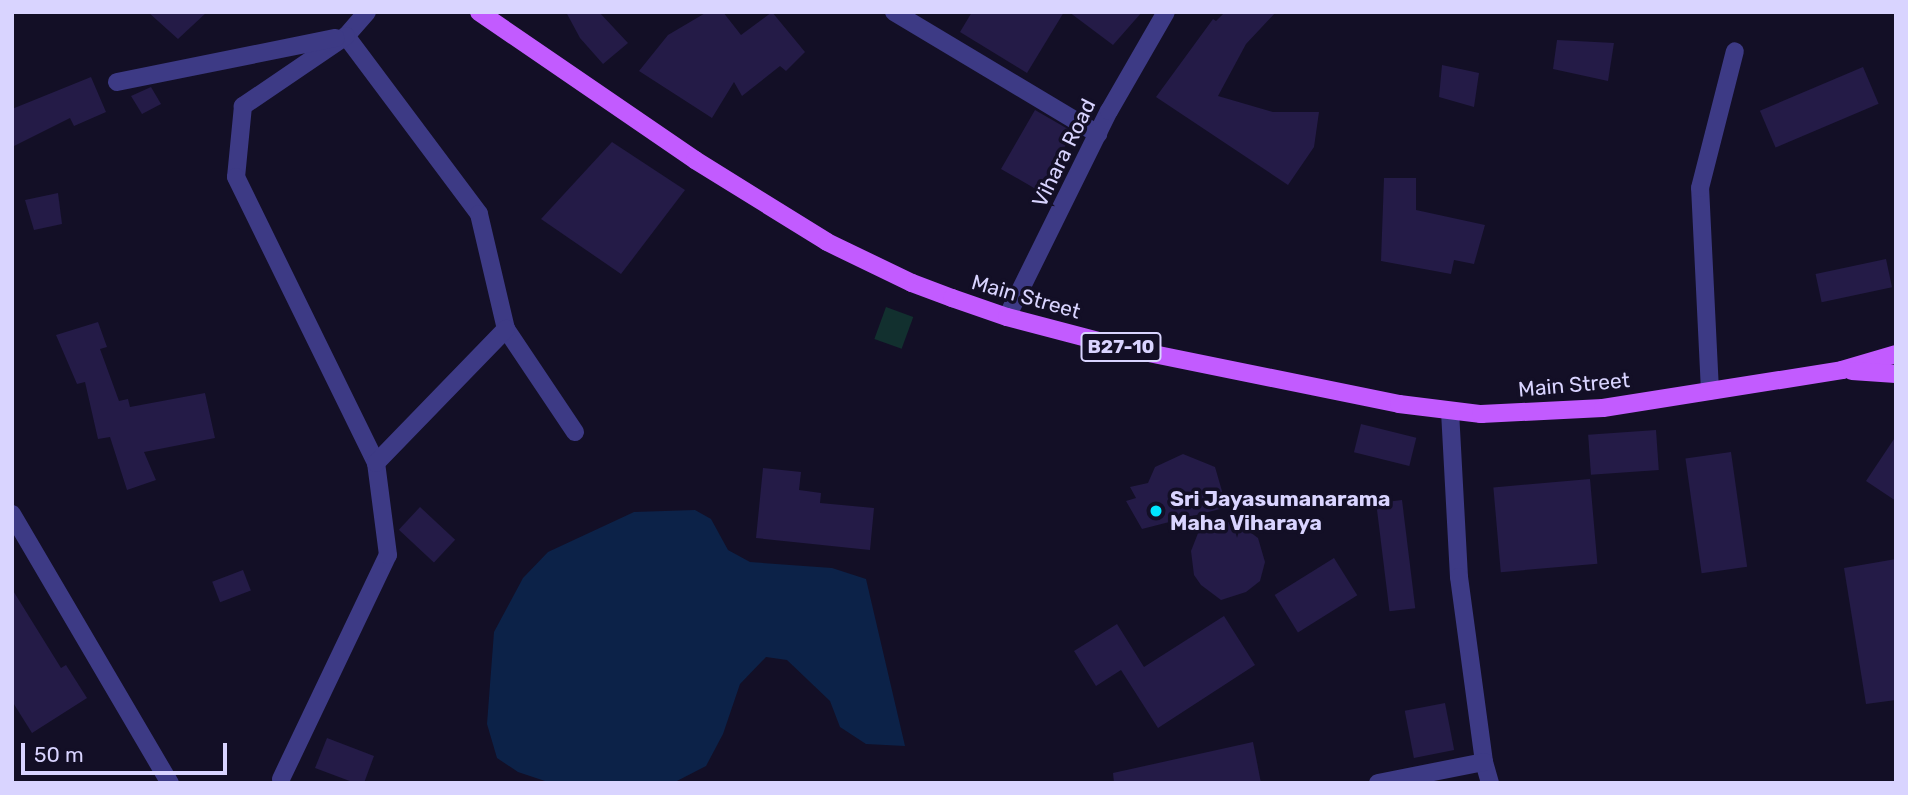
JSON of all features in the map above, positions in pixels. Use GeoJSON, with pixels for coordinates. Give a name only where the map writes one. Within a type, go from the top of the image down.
{"type":"FeatureCollection","features":[{"type":"Feature","properties":{"kind":"main road","name":"Main Street"},"geometry":{"type":"LineString","coordinates":[[479,12],[695,160],[827,242],[912,283],[1007,317],[1129,349],[1399,404],[1450,411],[1557,412],[1842,370],[1896,354]]}},
{"type":"Feature","properties":{"kind":"main road","name":"Main Street"},"geometry":{"type":"LineString","coordinates":[[1842,370],[1896,374]]}},
{"type":"Feature","properties":{"kind":"street"},"geometry":{"type":"LineString","coordinates":[[284,782],[388,555],[376,463],[236,177],[243,106],[346,36],[367,12]]}},
{"type":"Feature","properties":{"kind":"street"},"geometry":{"type":"LineString","coordinates":[[894,12],[1098,134]]}},
{"type":"Feature","properties":{"kind":"street","name":"Vihara Road"},"geometry":{"type":"LineString","coordinates":[[1007,317],[1098,134],[1166,12]]}},
{"type":"Feature","properties":{"kind":"street"},"geometry":{"type":"LineString","coordinates":[[117,82],[346,36]]}},
{"type":"Feature","properties":{"kind":"street"},"geometry":{"type":"LineString","coordinates":[[346,36],[479,214],[506,329],[575,432]]}},
{"type":"Feature","properties":{"kind":"street"},"geometry":{"type":"LineString","coordinates":[[1710,391],[1700,187],[1735,51]]}},
{"type":"Feature","properties":{"kind":"street"},"geometry":{"type":"LineString","coordinates":[[376,463],[506,329]]}},
{"type":"Feature","properties":{"kind":"street"},"geometry":{"type":"LineString","coordinates":[[1450,411],[1459,577],[1484,761],[1490,783]]}},
{"type":"Feature","properties":{"kind":"street"},"geometry":{"type":"LineString","coordinates":[[12,514],[170,783]]}},
{"type":"Feature","properties":{"kind":"street"},"geometry":{"type":"LineString","coordinates":[[1378,783],[1484,761]]}},
{"type":"Feature","properties":{"kind":"green space"},"geometry":{"type":"Polygon","coordinates":[[[886,307],[913,317],[902,349],[874,339],[886,307]]]}},
{"type":"Feature","properties":{"kind":"water"},"geometry":{"type":"Polygon","coordinates":[[[695,510],[711,519],[728,550],[750,562],[832,568],[866,579],[905,746],[866,744],[840,727],[830,701],[787,660],[766,657],[740,684],[723,734],[706,766],[673,783],[551,783],[518,772],[497,758],[487,724],[494,632],[523,578],[548,552],[634,512],[695,510]]]}},
{"type":"Feature","properties":{"kind":"building"},"geometry":{"type":"Polygon","coordinates":[[[148,12],[207,12],[178,39],[148,12]]]}},
{"type":"Feature","properties":{"kind":"building"},"geometry":{"type":"Polygon","coordinates":[[[566,12],[599,12],[628,43],[603,64],[580,38],[566,12]]]}},
{"type":"Feature","properties":{"kind":"building"},"geometry":{"type":"Polygon","coordinates":[[[707,12],[723,12],[741,35],[772,12],[805,52],[786,71],[780,66],[742,96],[734,82],[712,118],[639,71],[668,35],[707,12]]]}},
{"type":"Feature","properties":{"kind":"building"},"geometry":{"type":"Polygon","coordinates":[[[972,12],[1064,12],[1027,73],[960,32],[972,12]]]}},
{"type":"Feature","properties":{"kind":"building"},"geometry":{"type":"Polygon","coordinates":[[[1069,12],[1142,12],[1113,45],[1069,12]]]}},
{"type":"Feature","properties":{"kind":"building"},"geometry":{"type":"Polygon","coordinates":[[[1225,12],[1276,12],[1246,44],[1218,96],[1273,112],[1319,112],[1314,147],[1288,185],[1156,97],[1213,19],[1216,21],[1225,12]]]}},
{"type":"Feature","properties":{"kind":"building"},"geometry":{"type":"Polygon","coordinates":[[[1557,40],[1614,43],[1608,81],[1553,69],[1557,40]]]}},
{"type":"Feature","properties":{"kind":"building"},"geometry":{"type":"Polygon","coordinates":[[[1442,65],[1479,73],[1474,107],[1439,97],[1442,65]]]}},
{"type":"Feature","properties":{"kind":"building"},"geometry":{"type":"Polygon","coordinates":[[[1863,67],[1879,104],[1776,148],[1760,111],[1863,67]]]}},
{"type":"Feature","properties":{"kind":"building"},"geometry":{"type":"Polygon","coordinates":[[[91,77],[106,112],[74,126],[70,118],[12,147],[12,109],[91,77]]]}},
{"type":"Feature","properties":{"kind":"building"},"geometry":{"type":"Polygon","coordinates":[[[151,87],[161,104],[142,114],[131,96],[151,87]]]}},
{"type":"Feature","properties":{"kind":"building"},"geometry":{"type":"Polygon","coordinates":[[[1035,110],[1073,132],[1039,191],[1001,169],[1035,110]]]}},
{"type":"Feature","properties":{"kind":"building"},"geometry":{"type":"Polygon","coordinates":[[[612,142],[685,190],[621,274],[541,219],[612,142]]]}},
{"type":"Feature","properties":{"kind":"building"},"geometry":{"type":"Polygon","coordinates":[[[1384,178],[1416,178],[1416,210],[1485,225],[1474,264],[1454,260],[1451,274],[1381,261],[1384,178]]]}},
{"type":"Feature","properties":{"kind":"building"},"geometry":{"type":"Polygon","coordinates":[[[58,193],[62,224],[34,230],[25,200],[58,193]]]}},
{"type":"Feature","properties":{"kind":"building"},"geometry":{"type":"Polygon","coordinates":[[[1886,259],[1892,287],[1822,302],[1816,274],[1886,259]]]}},
{"type":"Feature","properties":{"kind":"building"},"geometry":{"type":"Polygon","coordinates":[[[98,322],[107,347],[100,349],[119,401],[128,399],[130,407],[205,393],[215,438],[144,452],[156,480],[127,490],[110,437],[98,439],[85,382],[77,384],[56,335],[98,322]]]}},
{"type":"Feature","properties":{"kind":"building"},"geometry":{"type":"Polygon","coordinates":[[[1361,424],[1416,438],[1409,466],[1354,452],[1361,424]]]}},
{"type":"Feature","properties":{"kind":"building"},"geometry":{"type":"Polygon","coordinates":[[[1656,430],[1659,470],[1591,475],[1588,435],[1656,430]]]}},
{"type":"Feature","properties":{"kind":"building"},"geometry":{"type":"Polygon","coordinates":[[[1896,436],[1896,501],[1866,481],[1896,436]]]}},
{"type":"Feature","properties":{"kind":"building"},"geometry":{"type":"Polygon","coordinates":[[[1731,452],[1747,567],[1702,573],[1685,458],[1731,452]]]}},
{"type":"Feature","properties":{"kind":"building"},"geometry":{"type":"Polygon","coordinates":[[[1183,454],[1215,467],[1224,498],[1220,509],[1142,529],[1126,501],[1136,498],[1130,487],[1148,483],[1155,467],[1183,454]]]}},
{"type":"Feature","properties":{"kind":"building"},"geometry":{"type":"Polygon","coordinates":[[[763,468],[801,472],[799,490],[821,493],[820,503],[874,508],[870,550],[756,538],[763,468]]]}},
{"type":"Feature","properties":{"kind":"building"},"geometry":{"type":"Polygon","coordinates":[[[1590,479],[1597,564],[1501,572],[1493,487],[1590,479]]]}},
{"type":"Feature","properties":{"kind":"building"},"geometry":{"type":"Polygon","coordinates":[[[1402,500],[1415,608],[1389,611],[1376,503],[1402,500]]]}},
{"type":"Feature","properties":{"kind":"building"},"geometry":{"type":"Polygon","coordinates":[[[420,507],[455,540],[434,562],[399,530],[420,507]]]}},
{"type":"Feature","properties":{"kind":"building"},"geometry":{"type":"Polygon","coordinates":[[[1204,518],[1239,524],[1258,538],[1265,562],[1260,581],[1246,592],[1221,600],[1201,585],[1194,575],[1191,551],[1204,518]]]}},
{"type":"Feature","properties":{"kind":"building"},"geometry":{"type":"Polygon","coordinates":[[[1334,558],[1357,595],[1298,632],[1275,595],[1334,558]]]}},
{"type":"Feature","properties":{"kind":"building"},"geometry":{"type":"Polygon","coordinates":[[[1896,559],[1896,700],[1866,704],[1844,568],[1896,559]]]}},
{"type":"Feature","properties":{"kind":"building"},"geometry":{"type":"Polygon","coordinates":[[[243,570],[251,591],[220,602],[212,582],[243,570]]]}},
{"type":"Feature","properties":{"kind":"building"},"geometry":{"type":"Polygon","coordinates":[[[12,589],[61,668],[66,665],[87,698],[32,733],[12,701],[12,589]]]}},
{"type":"Feature","properties":{"kind":"building"},"geometry":{"type":"Polygon","coordinates":[[[1224,616],[1255,665],[1158,728],[1121,670],[1096,686],[1074,651],[1117,624],[1144,667],[1224,616]]]}},
{"type":"Feature","properties":{"kind":"building"},"geometry":{"type":"Polygon","coordinates":[[[1445,703],[1454,750],[1414,758],[1405,711],[1445,703]]]}},
{"type":"Feature","properties":{"kind":"building"},"geometry":{"type":"Polygon","coordinates":[[[327,738],[374,756],[364,783],[355,783],[315,768],[327,738]]]}},
{"type":"Feature","properties":{"kind":"building"},"geometry":{"type":"Polygon","coordinates":[[[1253,742],[1261,783],[1114,783],[1113,773],[1253,742]]]}},
{"type":"Feature","properties":{"kind":"place","name":"Sri Jayasumanarama Maha Viharaya"},"geometry":{"type":"Point","coordinates":[1156,511]}}]}
